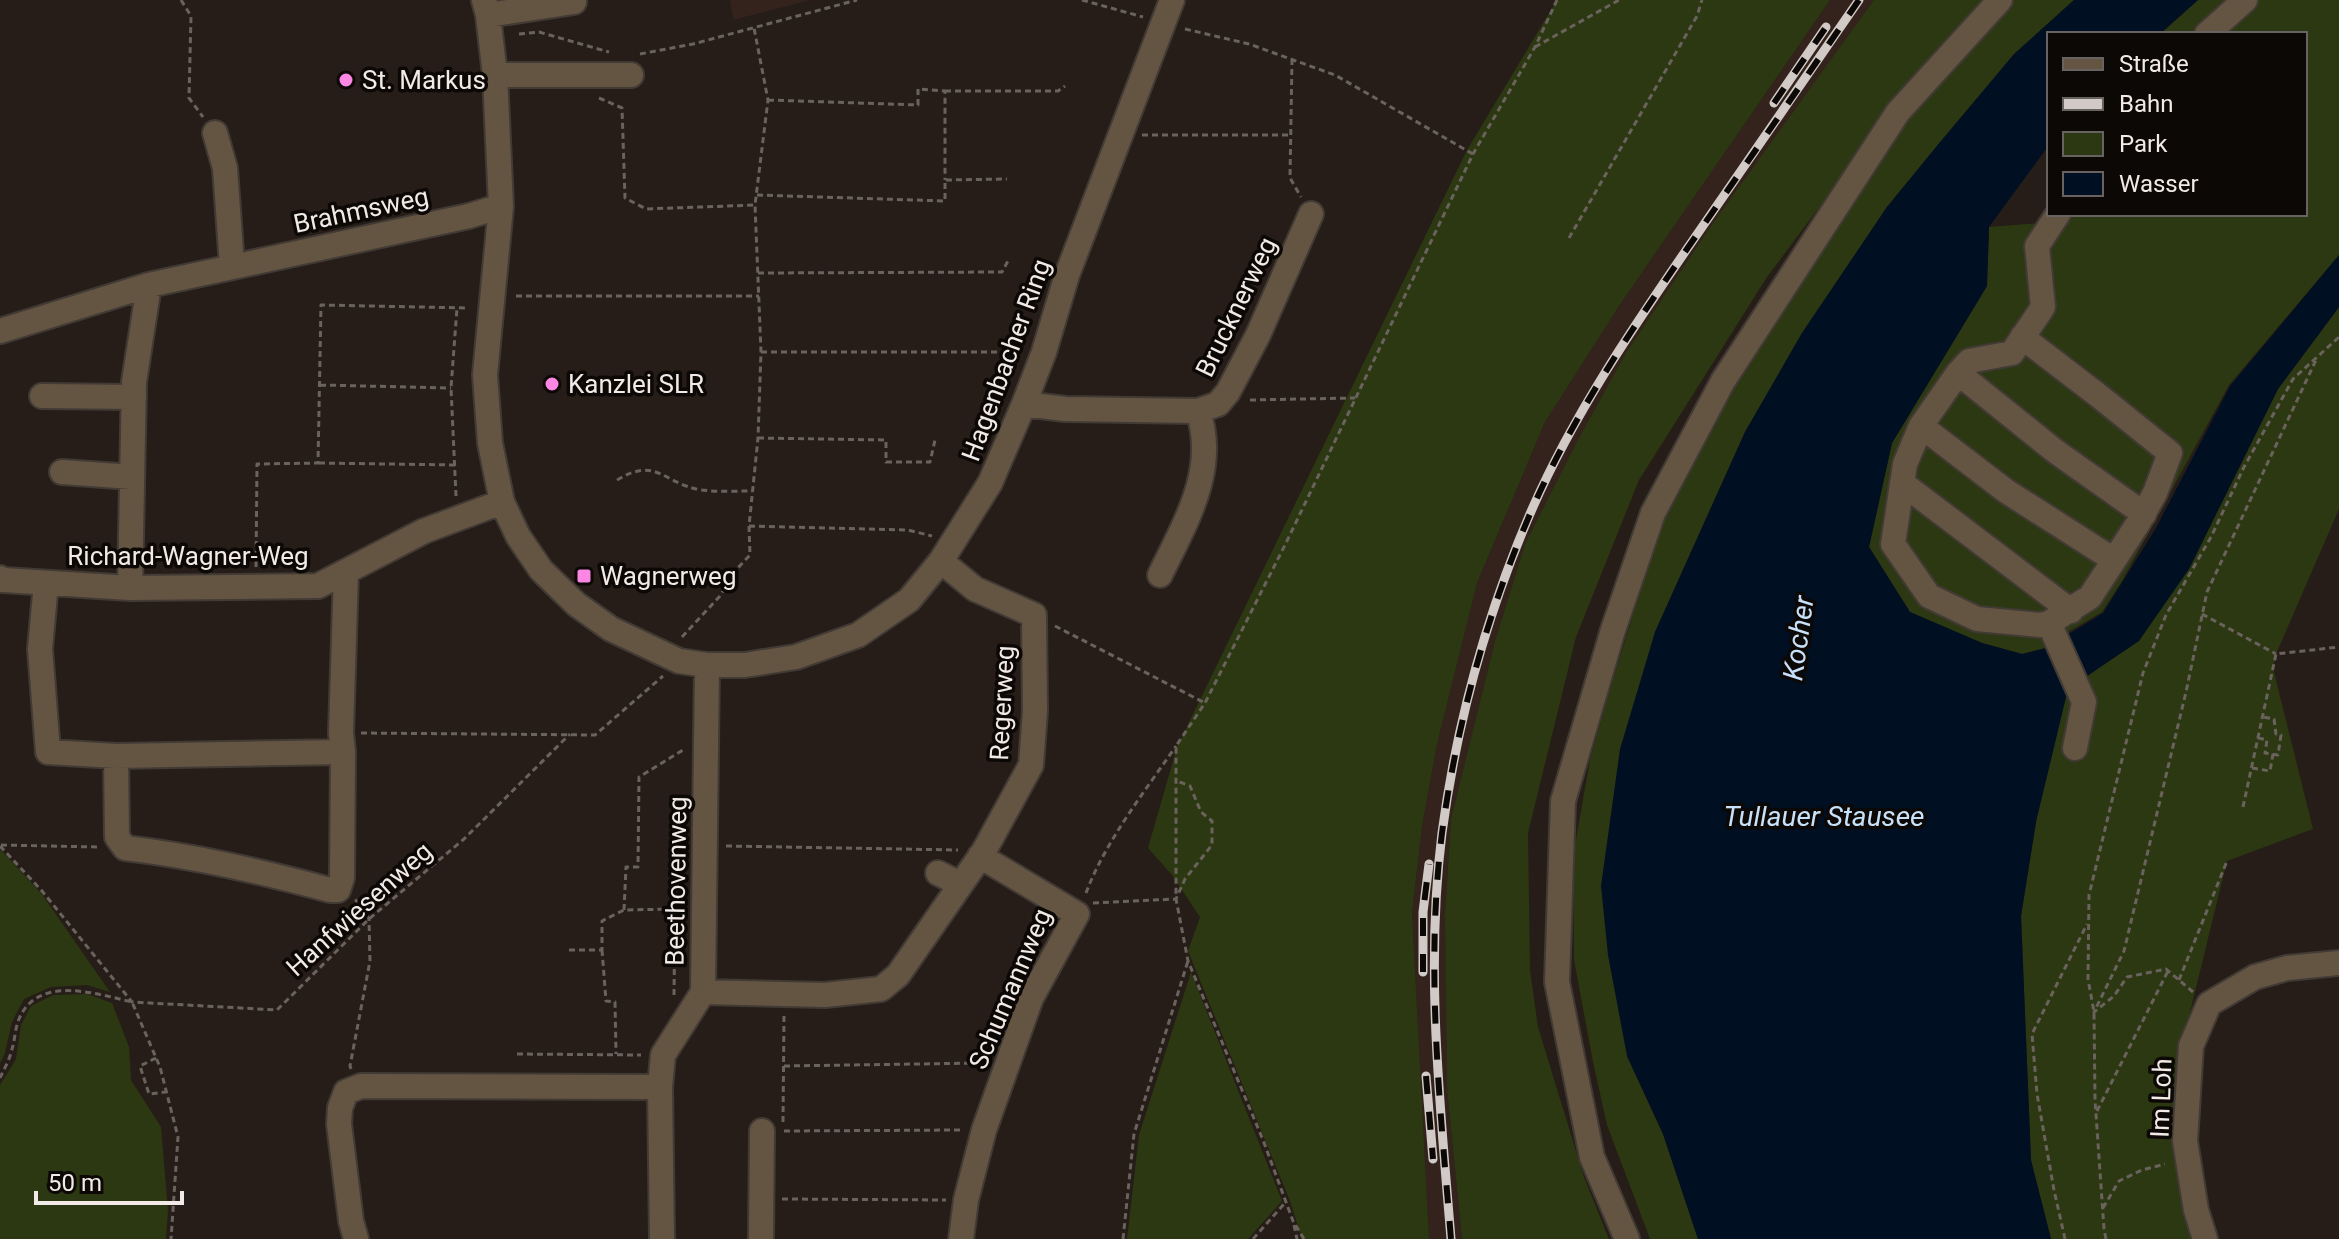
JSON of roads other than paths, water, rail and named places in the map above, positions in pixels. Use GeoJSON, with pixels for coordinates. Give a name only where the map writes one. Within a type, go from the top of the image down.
{"type":"FeatureCollection","features":[{"type":"Feature","properties":{"kind":"street","name":"Hagenbacher Ring"},"geometry":{"type":"LineString","coordinates":[[488,17],[495,75],[501,206],[485,375],[490,443],[502,502],[518,536],[541,570],[576,604],[611,629],[673,659],[707,665],[745,665],[796,657],[858,635],[909,600],[946,554],[990,483],[1024,404],[1044,352],[1067,275],[1172,0]]}},
{"type":"Feature","properties":{"kind":"street"},"geometry":{"type":"LineString","coordinates":[[1627,1239],[1592,1157],[1557,982],[1563,801],[1613,630],[1653,513],[1723,381],[1898,112],[2000,0]]}},
{"type":"Feature","properties":{"kind":"street"},"geometry":{"type":"LineString","coordinates":[[2209,32],[2245,0]]}},
{"type":"Feature","properties":{"kind":"street"},"geometry":{"type":"LineString","coordinates":[[488,17],[574,2]]}},
{"type":"Feature","properties":{"kind":"street"},"geometry":{"type":"LineString","coordinates":[[495,75],[635,64]]}},
{"type":"Feature","properties":{"kind":"street"},"geometry":{"type":"LineString","coordinates":[[215,133],[225,168],[232,266]]}},
{"type":"Feature","properties":{"kind":"street","name":"Brahmsweg"},"geometry":{"type":"LineString","coordinates":[[0,331],[149,285],[501,206]]}},
{"type":"Feature","properties":{"kind":"street","name":"Brucknerweg"},"geometry":{"type":"LineString","coordinates":[[1024,404],[1065,409],[1198,411],[1218,404],[1228,392],[1258,335],[1311,214]]}},
{"type":"Feature","properties":{"kind":"street"},"geometry":{"type":"LineString","coordinates":[[2022,337],[2170,453],[2144,514],[2090,597],[2058,624],[1977,619],[1929,596],[1893,544],[1905,464],[1921,426],[1969,361],[2012,353],[2022,337],[2043,307],[2037,246],[2057,216]]}},
{"type":"Feature","properties":{"kind":"street"},"geometry":{"type":"LineString","coordinates":[[130,588],[134,382],[149,285]]}},
{"type":"Feature","properties":{"kind":"street"},"geometry":{"type":"LineString","coordinates":[[1958,373],[2055,451],[2144,514]]}},
{"type":"Feature","properties":{"kind":"street"},"geometry":{"type":"LineString","coordinates":[[42,396],[134,397]]}},
{"type":"Feature","properties":{"kind":"street","name":"Brucknerweg"},"geometry":{"type":"LineString","coordinates":[[1160,575],[1191,513],[1203,475],[1203,427],[1198,411]]}},
{"type":"Feature","properties":{"kind":"street"},"geometry":{"type":"LineString","coordinates":[[1921,426],[2006,491],[2114,560]]}},
{"type":"Feature","properties":{"kind":"street"},"geometry":{"type":"LineString","coordinates":[[62,472],[132,477]]}},
{"type":"Feature","properties":{"kind":"street"},"geometry":{"type":"LineString","coordinates":[[1902,483],[2058,624],[2067,663],[2084,702],[2075,748]]}},
{"type":"Feature","properties":{"kind":"street","name":"Richard-Wagner-Weg"},"geometry":{"type":"LineString","coordinates":[[0,578],[130,588],[318,586],[424,531],[502,502]]}},
{"type":"Feature","properties":{"kind":"street","name":"Regerweg"},"geometry":{"type":"LineString","coordinates":[[703,992],[825,995],[881,989],[898,975],[982,853],[1031,765],[1035,711],[1034,615],[975,589],[946,554]]}},
{"type":"Feature","properties":{"kind":"street"},"geometry":{"type":"LineString","coordinates":[[116,756],[117,837],[125,848],[232,865],[338,890],[342,878],[346,572]]}},
{"type":"Feature","properties":{"kind":"street"},"geometry":{"type":"LineString","coordinates":[[46,583],[40,649],[48,752],[116,756],[342,742]]}},
{"type":"Feature","properties":{"kind":"street","name":"Beethovenweg"},"geometry":{"type":"LineString","coordinates":[[662,1239],[660,1087],[663,1055],[703,992],[707,665]]}},
{"type":"Feature","properties":{"kind":"street","name":"Schumannweg"},"geometry":{"type":"LineString","coordinates":[[961,1239],[966,1200],[984,1130],[1031,998],[1077,914],[982,853]]}},
{"type":"Feature","properties":{"kind":"street"},"geometry":{"type":"LineString","coordinates":[[938,873],[960,884]]}},
{"type":"Feature","properties":{"kind":"street","name":"Im Loh"},"geometry":{"type":"LineString","coordinates":[[2205,1239],[2196,1210],[2185,1141],[2191,1046],[2209,1004],[2255,977],[2287,968],[2339,963]]}},
{"type":"Feature","properties":{"kind":"street"},"geometry":{"type":"LineString","coordinates":[[356,1239],[339,1124],[340,1108],[346,1092],[361,1086],[660,1087]]}},
{"type":"Feature","properties":{"kind":"street"},"geometry":{"type":"LineString","coordinates":[[761,1239],[761,1199],[772,1131]]}},
{"type":"Feature","properties":{"kind":"water","name":"Tullauer Stausee"},"geometry":{"type":"Polygon","coordinates":[[[2074,0],[2198,0],[2162,32],[2047,32],[2047,148],[1989,227],[1987,286],[1892,443],[1869,547],[1910,612],[1982,643],[2022,654],[2046,648],[2103,613],[2156,528],[2230,386],[2339,255],[2339,307],[2278,389],[2189,569],[2139,641],[2068,689],[2036,822],[2021,916],[2031,1160],[2051,1239],[1698,1239],[1663,1134],[1627,1056],[1608,955],[1601,886],[1620,749],[1655,632],[1745,432],[1802,333],[1887,207],[2014,54],[2074,0]]]}},
{"type":"Feature","properties":{"kind":"railway"},"geometry":{"type":"LineString","coordinates":[[1451,1239],[1436,1036],[1437,884],[1456,749],[1488,626],[1533,507],[1585,405],[1646,309],[1859,0]]}},
{"type":"Feature","properties":{"kind":"railway"},"geometry":{"type":"LineString","coordinates":[[1774,103],[1826,27]]}},
{"type":"Feature","properties":{"kind":"railway"},"geometry":{"type":"LineString","coordinates":[[1423,972],[1423,912],[1429,864]]}},
{"type":"Feature","properties":{"kind":"railway"},"geometry":{"type":"LineString","coordinates":[[1426,1076],[1433,1159]]}},
{"type":"Feature","properties":{"kind":"place","name":"St. Markus"},"geometry":{"type":"Point","coordinates":[346,80]}},
{"type":"Feature","properties":{"kind":"place","name":"Kanzlei SLR"},"geometry":{"type":"Point","coordinates":[552,384]}},
{"type":"Feature","properties":{"kind":"place","name":"Wagnerweg"},"geometry":{"type":"Point","coordinates":[584,576]}},
{"type":"Feature","properties":{"kind":"water label","name":"Kocher"},"geometry":{"type":"Point","coordinates":[1798,638]}}]}
